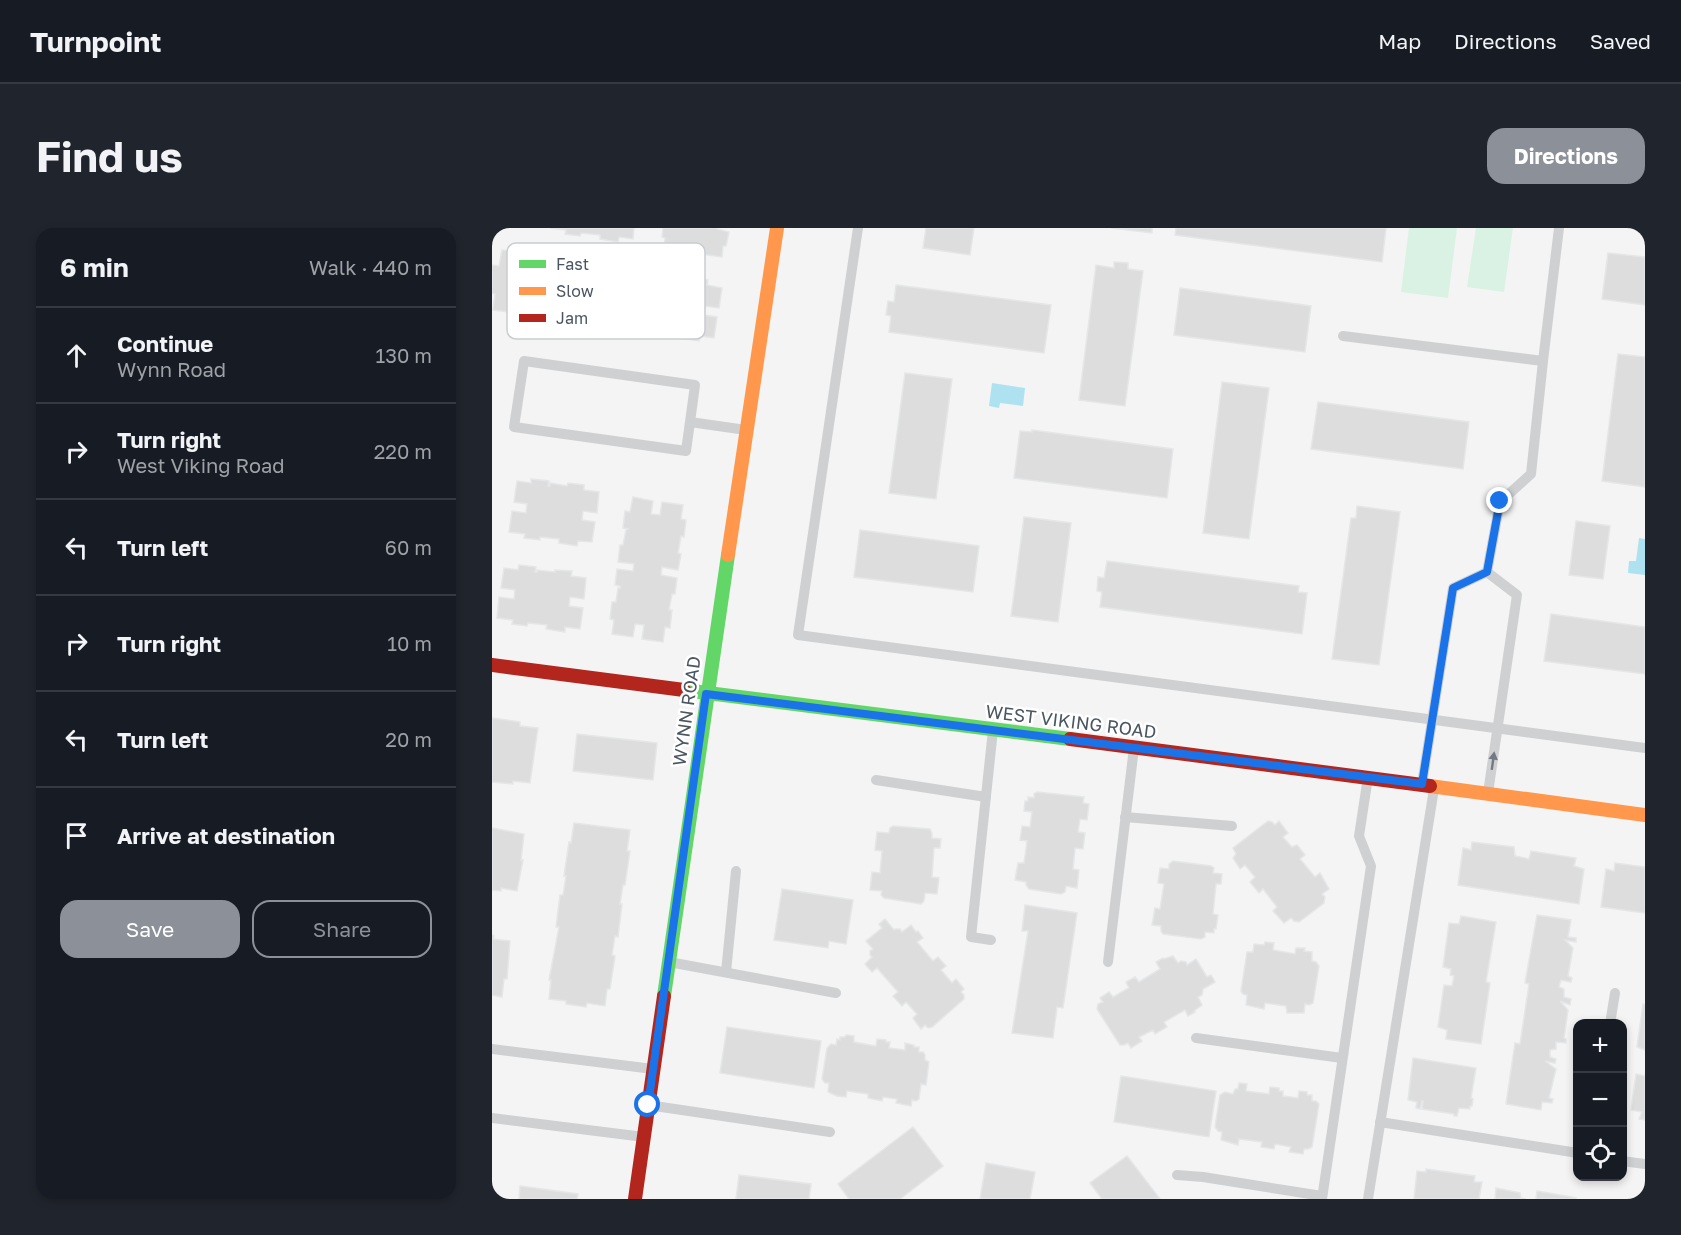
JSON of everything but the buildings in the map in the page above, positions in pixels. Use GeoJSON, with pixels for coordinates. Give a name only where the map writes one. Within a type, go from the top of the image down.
{"type":"FeatureCollection","features":[{"type":"Feature","properties":{"kind":"street","name":"WYNN ROAD"},"geometry":{"type":"LineString","coordinates":[[635,1199],[706,694],[777,228]]}},
{"type":"Feature","properties":{"kind":"street","name":"WEST VIKING ROAD"},"geometry":{"type":"LineString","coordinates":[[492,665],[1368,777],[1645,815]]}},
{"type":"Feature","properties":{"kind":"lane"},"geometry":{"type":"LineString","coordinates":[[858,228],[798,635],[1645,748]]}},
{"type":"Feature","properties":{"kind":"lane"},"geometry":{"type":"LineString","coordinates":[[1487,572],[1500,501],[1531,474],[1559,228]]}},
{"type":"Feature","properties":{"kind":"lane"},"geometry":{"type":"LineString","coordinates":[[1343,336],[1543,361]]}},
{"type":"Feature","properties":{"kind":"lane"},"geometry":{"type":"LineString","coordinates":[[524,361],[696,385],[690,422],[686,451],[514,427],[524,361]]}},
{"type":"Feature","properties":{"kind":"lane"},"geometry":{"type":"LineString","coordinates":[[690,422],[747,430]]}},
{"type":"Feature","properties":{"kind":"lane"},"geometry":{"type":"LineString","coordinates":[[1368,1199],[1428,785],[1432,720],[1453,588],[1487,572]]}},
{"type":"Feature","properties":{"kind":"lane"},"geometry":{"type":"LineString","coordinates":[[1487,572],[1517,595],[1488,793]]}},
{"type":"Feature","properties":{"kind":"lane"},"geometry":{"type":"LineString","coordinates":[[990,940],[971,937],[993,730]]}},
{"type":"Feature","properties":{"kind":"lane"},"geometry":{"type":"LineString","coordinates":[[1108,962],[1134,747]]}},
{"type":"Feature","properties":{"kind":"lane"},"geometry":{"type":"LineString","coordinates":[[1177,1175],[1203,1177],[1322,1197],[1371,866],[1359,836],[1368,777]]}},
{"type":"Feature","properties":{"kind":"lane"},"geometry":{"type":"LineString","coordinates":[[876,780],[986,797]]}},
{"type":"Feature","properties":{"kind":"lane"},"geometry":{"type":"LineString","coordinates":[[1125,817],[1232,826]]}},
{"type":"Feature","properties":{"kind":"lane"},"geometry":{"type":"LineString","coordinates":[[726,972],[736,871]]}},
{"type":"Feature","properties":{"kind":"lane"},"geometry":{"type":"LineString","coordinates":[[669,962],[836,993]]}},
{"type":"Feature","properties":{"kind":"lane"},"geometry":{"type":"LineString","coordinates":[[1611,1019],[1615,993]]}},
{"type":"Feature","properties":{"kind":"lane"},"geometry":{"type":"LineString","coordinates":[[1196,1038],[1342,1058]]}},
{"type":"Feature","properties":{"kind":"lane"},"geometry":{"type":"LineString","coordinates":[[492,1049],[653,1070]]}},
{"type":"Feature","properties":{"kind":"lane"},"geometry":{"type":"LineString","coordinates":[[648,1105],[830,1132]]}},
{"type":"Feature","properties":{"kind":"lane"},"geometry":{"type":"LineString","coordinates":[[492,1118],[644,1137]]}},
{"type":"Feature","properties":{"kind":"lane"},"geometry":{"type":"LineString","coordinates":[[1380,1122],[1573,1152]]}},
{"type":"Feature","properties":{"kind":"lane"},"geometry":{"type":"LineString","coordinates":[[1627,1162],[1645,1164]]}},
{"type":"Feature","properties":{"kind":"green space"},"geometry":{"type":"Polygon","coordinates":[[[1409,228],[1457,228],[1448,298],[1401,292],[1409,228]]]}},
{"type":"Feature","properties":{"kind":"green space"},"geometry":{"type":"Polygon","coordinates":[[[1476,228],[1513,228],[1504,292],[1467,287],[1476,228]]]}},
{"type":"Feature","properties":{"kind":"water"},"geometry":{"type":"Polygon","coordinates":[[[992,383],[1025,388],[1023,406],[1000,403],[999,408],[989,406],[992,383]]]}},
{"type":"Feature","properties":{"kind":"water"},"geometry":{"type":"Polygon","coordinates":[[[1639,538],[1645,539],[1645,575],[1628,573],[1629,561],[1636,561],[1639,538]]]}},
{"type":"Feature","properties":{"kind":"traffic: fast"},"geometry":{"type":"LineString","coordinates":[[664,996],[728,555]]}},
{"type":"Feature","properties":{"kind":"traffic: fast"},"geometry":{"type":"LineString","coordinates":[[684,690],[1070,739]]}},
{"type":"Feature","properties":{"kind":"traffic: slow"},"geometry":{"type":"LineString","coordinates":[[728,555],[777,228]]}},
{"type":"Feature","properties":{"kind":"traffic: slow"},"geometry":{"type":"LineString","coordinates":[[1430,786],[1645,815]]}},
{"type":"Feature","properties":{"kind":"traffic: jam"},"geometry":{"type":"LineString","coordinates":[[492,665],[684,690]]}},
{"type":"Feature","properties":{"kind":"traffic: jam"},"geometry":{"type":"LineString","coordinates":[[1070,739],[1430,786]]}},
{"type":"Feature","properties":{"kind":"traffic: jam"},"geometry":{"type":"LineString","coordinates":[[635,1199],[664,996]]}},
{"type":"Feature","properties":{"kind":"route"},"geometry":{"type":"LineString","coordinates":[[648,1105],[706,694],[1422,784],[1453,588],[1487,572],[1500,501]]}}]}
